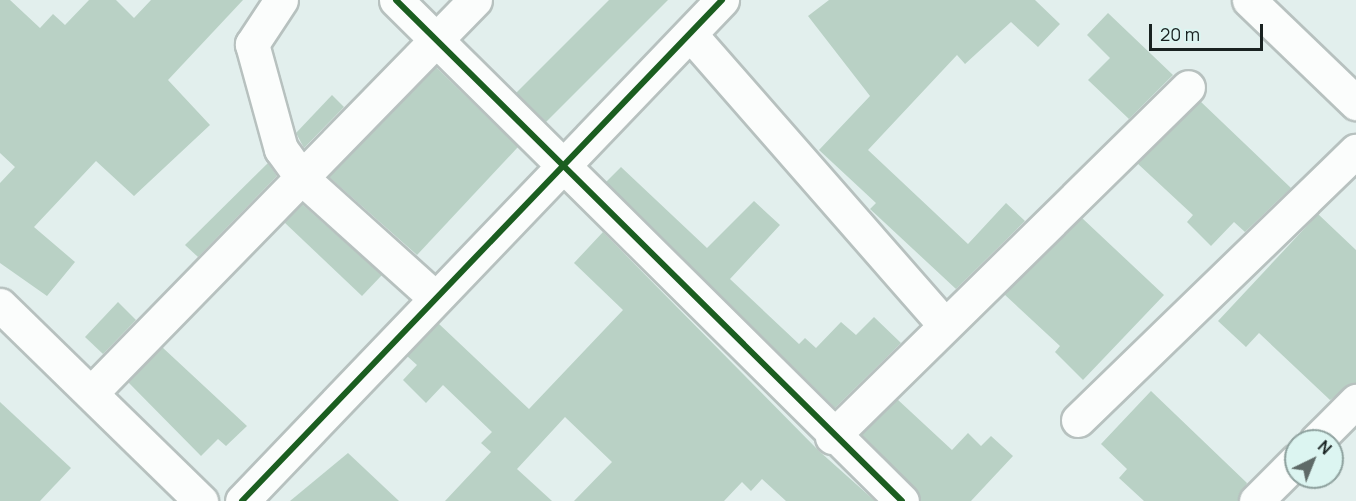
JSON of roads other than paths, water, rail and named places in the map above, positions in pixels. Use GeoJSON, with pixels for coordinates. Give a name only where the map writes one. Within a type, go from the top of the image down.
{"type":"FeatureCollection","features":[{"type":"Feature","properties":{"kind":"street"},"geometry":{"type":"LineString","coordinates":[[281,0],[257,30],[253,60],[271,126],[303,179],[434,297]]}},
{"type":"Feature","properties":{"kind":"street"},"geometry":{"type":"LineString","coordinates":[[396,0],[832,437],[902,501]]}},
{"type":"Feature","properties":{"kind":"street"},"geometry":{"type":"LineString","coordinates":[[92,393],[437,42],[475,0]]}},
{"type":"Feature","properties":{"kind":"street"},"geometry":{"type":"LineString","coordinates":[[242,501],[434,297],[564,167],[722,0]]}},
{"type":"Feature","properties":{"kind":"street"},"geometry":{"type":"LineString","coordinates":[[1249,0],[1356,103]]}},
{"type":"Feature","properties":{"kind":"street"},"geometry":{"type":"LineString","coordinates":[[690,34],[945,325]]}},
{"type":"Feature","properties":{"kind":"street"},"geometry":{"type":"LineString","coordinates":[[832,437],[1188,87]]}},
{"type":"Feature","properties":{"kind":"street"},"geometry":{"type":"LineString","coordinates":[[1078,420],[1356,151]]}},
{"type":"Feature","properties":{"kind":"street"},"geometry":{"type":"LineString","coordinates":[[0,305],[92,393],[191,498]]}},
{"type":"Feature","properties":{"kind":"street"},"geometry":{"type":"LineString","coordinates":[[1328,429],[1356,401]]}},
{"type":"Feature","properties":{"kind":"street"},"geometry":{"type":"LineString","coordinates":[[1256,501],[1284,473]]}}]}
